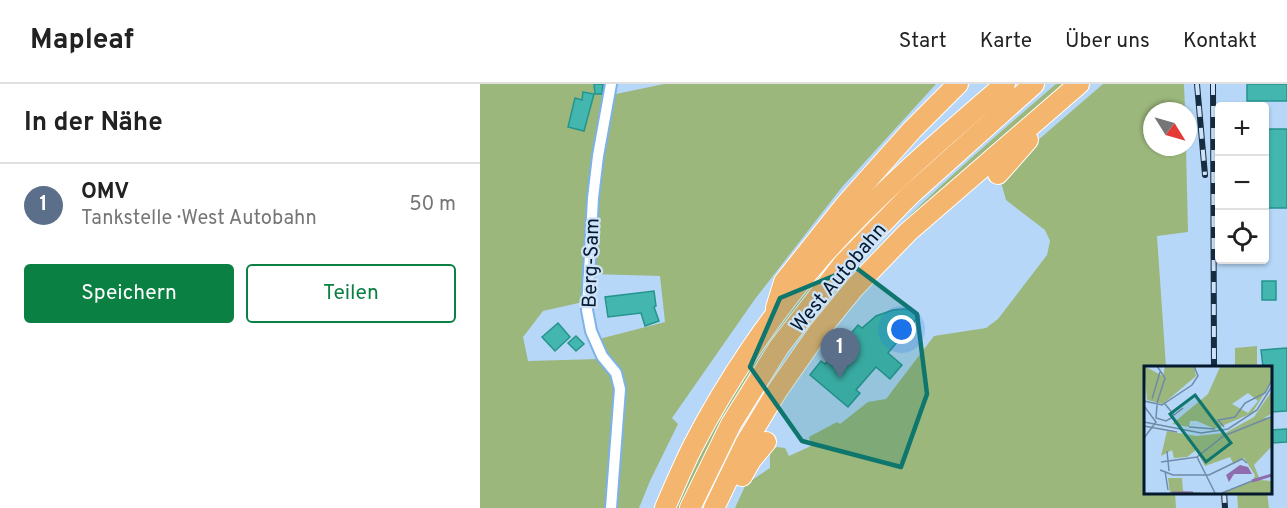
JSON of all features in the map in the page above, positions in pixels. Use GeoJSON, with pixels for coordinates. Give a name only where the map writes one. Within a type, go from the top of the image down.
{"type":"FeatureCollection","features":[{"type":"Feature","properties":{"kind":"highway"},"geometry":{"type":"LineString","coordinates":[[774,316],[783,282],[854,195],[912,130],[958,84]]}},
{"type":"Feature","properties":{"kind":"highway","name":"West Autobahn"},"geometry":{"type":"LineString","coordinates":[[665,508],[693,446],[728,385],[774,316],[822,256],[868,207],[1005,84]]}},
{"type":"Feature","properties":{"kind":"highway","name":"West Autobahn"},"geometry":{"type":"LineString","coordinates":[[690,508],[731,424],[773,357],[843,264],[910,195],[1035,84]]}},
{"type":"Feature","properties":{"kind":"highway"},"geometry":{"type":"LineString","coordinates":[[714,508],[745,444],[777,391],[854,288],[908,232],[1079,84]]}},
{"type":"Feature","properties":{"kind":"highway"},"geometry":{"type":"LineString","coordinates":[[998,174],[1022,148],[1048,112]]}},
{"type":"Feature","properties":{"kind":"highway"},"geometry":{"type":"LineString","coordinates":[[726,508],[751,460],[766,442]]}},
{"type":"Feature","properties":{"kind":"street","name":"Berg-Sam"},"geometry":{"type":"LineString","coordinates":[[611,84],[593,198],[587,310],[591,331],[603,356],[616,373],[620,389],[611,508]]}},
{"type":"Feature","properties":{"kind":"highlighted area"},"geometry":{"type":"Polygon","coordinates":[[[855,267],[917,314],[927,394],[901,467],[802,441],[750,367],[780,298],[855,267]]]}},
{"type":"Feature","properties":{"kind":"green space"},"geometry":{"type":"Polygon","coordinates":[[[480,84],[609,84],[616,94],[664,84],[936,84],[842,187],[755,299],[672,418],[678,424],[639,508],[480,508],[480,84]],[[592,274],[583,302],[543,311],[523,337],[528,361],[599,359],[599,339],[665,322],[660,276],[592,274]]]}},
{"type":"Feature","properties":{"kind":"green space"},"geometry":{"type":"Polygon","coordinates":[[[1056,84],[1065,84],[852,275],[926,200],[1056,84]]]}},
{"type":"Feature","properties":{"kind":"green space"},"geometry":{"type":"Polygon","coordinates":[[[1103,84],[1184,84],[1185,102],[1143,102],[1143,156],[1186,156],[1188,232],[1157,236],[1166,366],[1144,366],[1144,493],[1175,493],[1176,508],[735,508],[746,484],[770,468],[770,450],[777,447],[785,448],[789,456],[811,446],[809,437],[837,422],[840,424],[868,402],[886,399],[934,336],[986,328],[998,319],[1047,255],[1050,241],[1045,230],[1006,200],[1001,182],[1022,154],[1103,84]]]}},
{"type":"Feature","properties":{"kind":"green space"},"geometry":{"type":"Polygon","coordinates":[[[1004,96],[1005,98],[848,245],[794,311],[740,390],[699,466],[681,508],[674,508],[691,466],[736,388],[790,309],[845,243],[915,173],[1004,96]]]}},
{"type":"Feature","properties":{"kind":"green space"},"geometry":{"type":"Polygon","coordinates":[[[1257,346],[1257,366],[1235,366],[1235,348],[1257,346]]]}},
{"type":"Feature","properties":{"kind":"green space"},"geometry":{"type":"Polygon","coordinates":[[[1237,493],[1267,493],[1269,508],[1238,508],[1237,493]]]}},
{"type":"Feature","properties":{"kind":"building"},"geometry":{"type":"Polygon","coordinates":[[[594,84],[603,84],[602,94],[595,94],[594,84]]]}},
{"type":"Feature","properties":{"kind":"building"},"geometry":{"type":"Polygon","coordinates":[[[1247,84],[1287,84],[1287,101],[1247,101],[1247,84]]]}},
{"type":"Feature","properties":{"kind":"building"},"geometry":{"type":"Polygon","coordinates":[[[583,92],[594,94],[584,131],[568,127],[575,98],[582,100],[583,92]]]}},
{"type":"Feature","properties":{"kind":"building"},"geometry":{"type":"Polygon","coordinates":[[[1269,129],[1287,129],[1287,208],[1269,208],[1269,129]]]}},
{"type":"Feature","properties":{"kind":"building"},"geometry":{"type":"Polygon","coordinates":[[[1262,281],[1276,281],[1276,300],[1262,300],[1262,281]]]}},
{"type":"Feature","properties":{"kind":"building"},"geometry":{"type":"Polygon","coordinates":[[[654,291],[656,306],[654,307],[659,321],[645,326],[641,313],[608,317],[605,297],[654,291]]]}},
{"type":"Feature","properties":{"kind":"building"},"geometry":{"type":"Polygon","coordinates":[[[911,309],[919,316],[888,353],[902,365],[890,379],[876,367],[856,390],[860,393],[848,407],[810,375],[821,361],[825,364],[858,325],[862,328],[876,316],[911,309]]]}},
{"type":"Feature","properties":{"kind":"building"},"geometry":{"type":"Polygon","coordinates":[[[558,323],[570,337],[555,351],[542,337],[558,323]]]}},
{"type":"Feature","properties":{"kind":"building"},"geometry":{"type":"Polygon","coordinates":[[[576,336],[584,344],[576,351],[568,343],[576,336]]]}},
{"type":"Feature","properties":{"kind":"building"},"geometry":{"type":"Polygon","coordinates":[[[1287,348],[1287,411],[1272,412],[1272,366],[1263,366],[1261,350],[1287,348]]]}},
{"type":"Feature","properties":{"kind":"building"},"geometry":{"type":"Polygon","coordinates":[[[1287,429],[1287,442],[1272,443],[1272,430],[1287,429]]]}},
{"type":"Feature","properties":{"kind":"railway"},"geometry":{"type":"LineString","coordinates":[[1197,84],[1205,175]]}},
{"type":"Feature","properties":{"kind":"railway"},"geometry":{"type":"LineString","coordinates":[[1213,84],[1214,366]]}},
{"type":"Feature","properties":{"kind":"railway"},"geometry":{"type":"LineString","coordinates":[[1224,493],[1225,508]]}},
{"type":"Feature","properties":{"kind":"place","name":"OMV"},"geometry":{"type":"Point","coordinates":[840,378]}}]}
